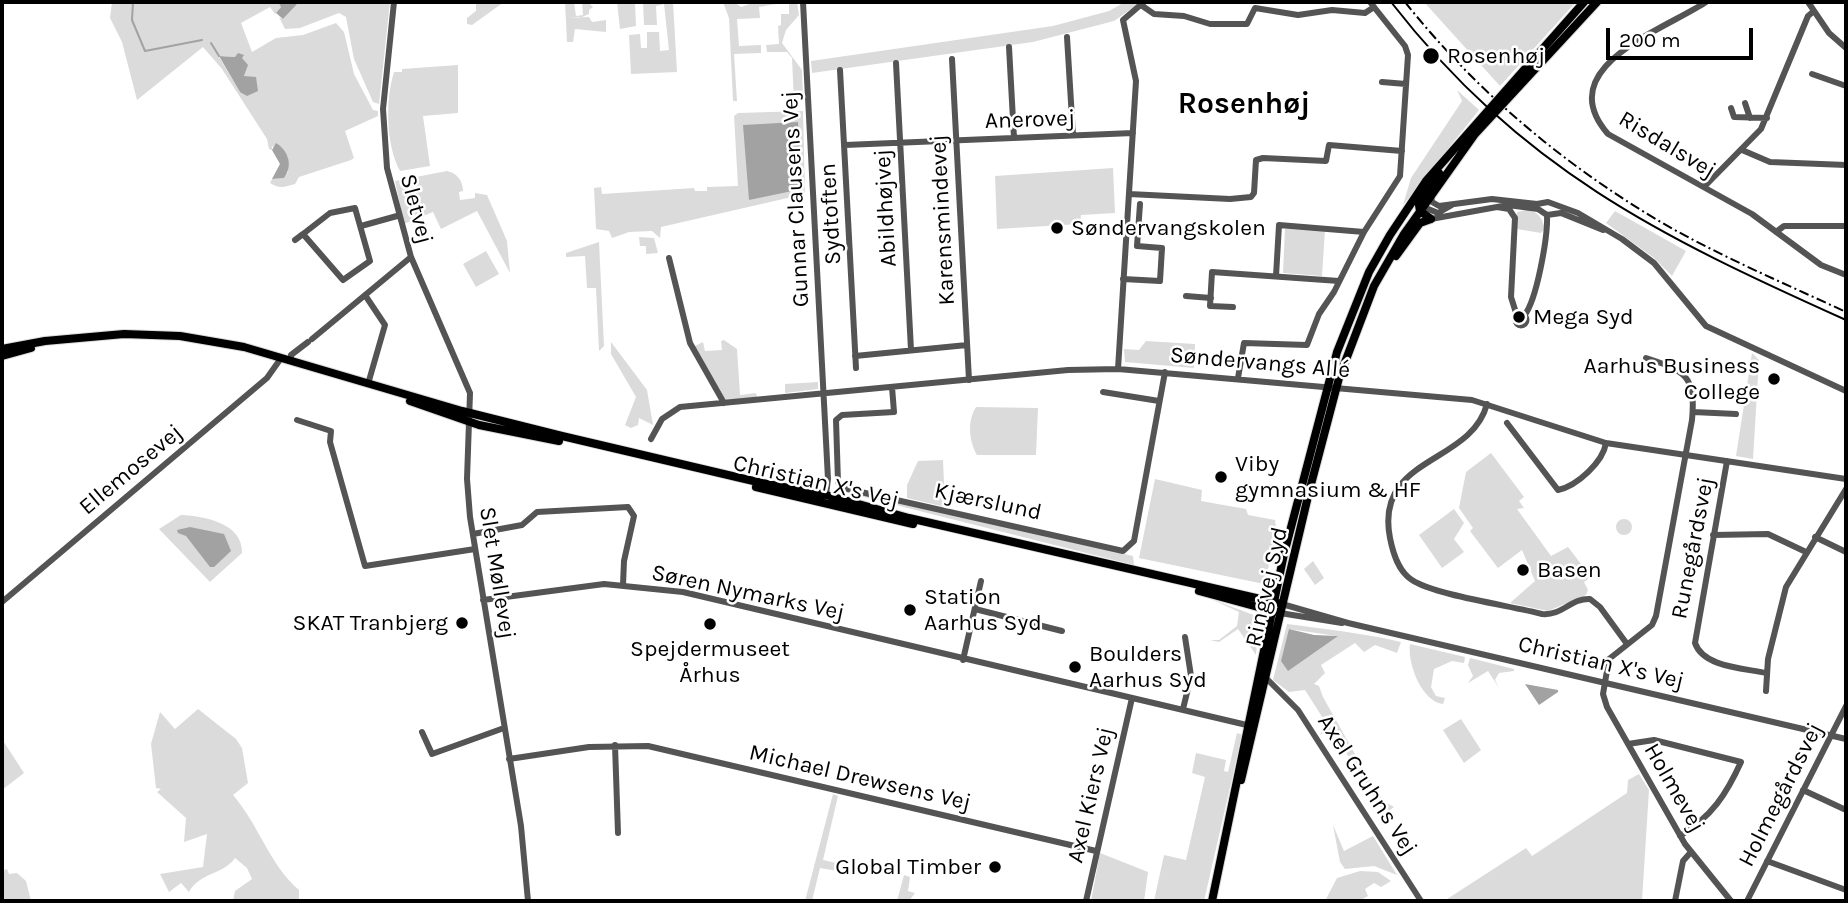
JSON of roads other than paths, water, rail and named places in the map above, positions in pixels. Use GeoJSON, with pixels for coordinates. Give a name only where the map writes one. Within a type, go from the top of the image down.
{"type":"FeatureCollection","features":[{"type":"Feature","properties":{"kind":"main road","name":"Ringvej Syd"},"geometry":{"type":"LineString","coordinates":[[1212,901],[1332,386],[1347,326],[1369,272],[1408,206],[1472,127],[1584,2]]}},
{"type":"Feature","properties":{"kind":"main road","name":"Ringvej Syd"},"geometry":{"type":"LineString","coordinates":[[1252,726],[1272,606],[1332,386],[1374,286],[1421,207],[1475,134],[1597,2]]}},
{"type":"Feature","properties":{"kind":"main road"},"geometry":{"type":"LineString","coordinates":[[1374,286],[1419,223],[1431,219],[1421,207],[1472,127]]}},
{"type":"Feature","properties":{"kind":"main road"},"geometry":{"type":"LineString","coordinates":[[2,349],[71,338],[144,334],[212,341],[280,359]]}},
{"type":"Feature","properties":{"kind":"main road"},"geometry":{"type":"LineString","coordinates":[[2,356],[71,338]]}},
{"type":"Feature","properties":{"kind":"main road","name":"Christian X's Vej"},"geometry":{"type":"LineString","coordinates":[[280,359],[470,418],[834,506],[1281,608]]}},
{"type":"Feature","properties":{"kind":"main road","name":"Christian X's Vej"},"geometry":{"type":"LineString","coordinates":[[280,359],[291,360],[470,418],[826,495],[909,518],[1272,606]]}},
{"type":"Feature","properties":{"kind":"main road"},"geometry":{"type":"LineString","coordinates":[[761,488],[820,498],[826,495],[834,506]]}},
{"type":"Feature","properties":{"kind":"main road"},"geometry":{"type":"LineString","coordinates":[[1263,650],[1262,682],[1265,682]]}},
{"type":"Feature","properties":{"kind":"street","name":"Sletvej"},"geometry":{"type":"LineString","coordinates":[[394,2],[383,124],[387,168],[397,216],[411,257],[465,377],[470,393],[470,418]]}},
{"type":"Feature","properties":{"kind":"street","name":"Gunnar Clausens Vej"},"geometry":{"type":"LineString","coordinates":[[803,2],[826,495]]}},
{"type":"Feature","properties":{"kind":"street","name":"Risdalsvej"},"geometry":{"type":"LineString","coordinates":[[1706,2],[1612,59],[1595,79],[1592,100],[1597,119],[1608,134],[1704,187],[1776,232],[1821,265],[1846,275]]}},
{"type":"Feature","properties":{"kind":"street"},"geometry":{"type":"LineString","coordinates":[[1808,2],[1829,33],[1846,48]]}},
{"type":"Feature","properties":{"kind":"street"},"geometry":{"type":"LineString","coordinates":[[1118,369],[1135,66],[1123,20],[1143,3],[1154,14],[1184,16],[1227,26],[1247,24],[1255,8],[1298,15],[1332,10],[1365,13],[1372,4],[1407,50],[1400,176],[1364,232],[1319,314],[1307,345],[1244,342],[1238,378]]}},
{"type":"Feature","properties":{"kind":"street"},"geometry":{"type":"LineString","coordinates":[[1704,187],[1756,135],[1766,118],[1808,16],[1814,11]]}},
{"type":"Feature","properties":{"kind":"street"},"geometry":{"type":"LineString","coordinates":[[1067,37],[1073,135]]}},
{"type":"Feature","properties":{"kind":"street"},"geometry":{"type":"LineString","coordinates":[[1009,47],[1014,138]]}},
{"type":"Feature","properties":{"kind":"street","name":"Karensmindevej"},"geometry":{"type":"LineString","coordinates":[[952,59],[969,380]]}},
{"type":"Feature","properties":{"kind":"street","name":"Abildhøjvej"},"geometry":{"type":"LineString","coordinates":[[896,63],[911,350]]}},
{"type":"Feature","properties":{"kind":"street","name":"Sydtoften"},"geometry":{"type":"LineString","coordinates":[[840,70],[856,368]]}},
{"type":"Feature","properties":{"kind":"street"},"geometry":{"type":"LineString","coordinates":[[1811,74],[1846,86]]}},
{"type":"Feature","properties":{"kind":"street"},"geometry":{"type":"LineString","coordinates":[[1382,82],[1406,83]]}},
{"type":"Feature","properties":{"kind":"street"},"geometry":{"type":"LineString","coordinates":[[1745,103],[1750,118]]}},
{"type":"Feature","properties":{"kind":"street"},"geometry":{"type":"LineString","coordinates":[[1731,108],[1734,117],[1766,118]]}},
{"type":"Feature","properties":{"kind":"street","name":"Anerovej"},"geometry":{"type":"LineString","coordinates":[[845,145],[1133,133]]}},
{"type":"Feature","properties":{"kind":"street"},"geometry":{"type":"LineString","coordinates":[[1129,194],[1171,197],[1181,194],[1230,199],[1236,196],[1251,197],[1254,193],[1256,160],[1326,161],[1329,145],[1402,151]]}},
{"type":"Feature","properties":{"kind":"street"},"geometry":{"type":"LineString","coordinates":[[1742,150],[1770,162],[1846,165]]}},
{"type":"Feature","properties":{"kind":"street"},"geometry":{"type":"LineString","coordinates":[[1432,195],[1432,202],[1437,205],[1489,198],[1545,211]]}},
{"type":"Feature","properties":{"kind":"street"},"geometry":{"type":"LineString","coordinates":[[1408,206],[1438,213],[1457,202]]}},
{"type":"Feature","properties":{"kind":"street"},"geometry":{"type":"LineString","coordinates":[[1123,279],[1160,281],[1162,248],[1137,246],[1140,204]]}},
{"type":"Feature","properties":{"kind":"street"},"geometry":{"type":"LineString","coordinates":[[1545,211],[1552,205],[1578,213],[1611,233],[1660,270],[1700,322],[1846,391]]}},
{"type":"Feature","properties":{"kind":"street"},"geometry":{"type":"LineString","coordinates":[[1431,219],[1497,207],[1519,206],[1561,214],[1611,233]]}},
{"type":"Feature","properties":{"kind":"street"},"geometry":{"type":"LineString","coordinates":[[295,240],[326,215],[351,207],[357,211],[370,261],[344,280],[303,234]]}},
{"type":"Feature","properties":{"kind":"street"},"geometry":{"type":"LineString","coordinates":[[1497,207],[1509,209],[1515,218],[1511,297],[1520,316],[1534,288],[1546,232],[1545,211]]}},
{"type":"Feature","properties":{"kind":"street"},"geometry":{"type":"LineString","coordinates":[[361,226],[397,216]]}},
{"type":"Feature","properties":{"kind":"street"},"geometry":{"type":"LineString","coordinates":[[1276,276],[1279,225],[1364,232]]}},
{"type":"Feature","properties":{"kind":"street"},"geometry":{"type":"LineString","coordinates":[[1776,232],[1784,226],[1846,226]]}},
{"type":"Feature","properties":{"kind":"street"},"geometry":{"type":"LineString","coordinates":[[291,360],[292,355],[411,257]]}},
{"type":"Feature","properties":{"kind":"street"},"geometry":{"type":"LineString","coordinates":[[669,258],[690,343],[724,403]]}},
{"type":"Feature","properties":{"kind":"street"},"geometry":{"type":"LineString","coordinates":[[1233,307],[1210,306],[1212,272],[1339,281]]}},
{"type":"Feature","properties":{"kind":"street"},"geometry":{"type":"LineString","coordinates":[[365,295],[385,325],[368,384]]}},
{"type":"Feature","properties":{"kind":"street"},"geometry":{"type":"LineString","coordinates":[[1186,296],[1211,298]]}},
{"type":"Feature","properties":{"kind":"street"},"geometry":{"type":"LineString","coordinates":[[855,356],[967,345]]}},
{"type":"Feature","properties":{"kind":"street"},"geometry":{"type":"LineString","coordinates":[[1605,683],[1609,659],[1655,621],[1693,412],[1694,395],[1686,376],[1675,368],[1646,358]]}},
{"type":"Feature","properties":{"kind":"street","name":"Ellemosevej"},"geometry":{"type":"LineString","coordinates":[[2,602],[267,378],[280,359]]}},
{"type":"Feature","properties":{"kind":"street","name":"Søndervangs Allé"},"geometry":{"type":"LineString","coordinates":[[823,393],[1118,369],[1238,378],[1445,397],[1487,404],[1606,443],[1846,479]]}},
{"type":"Feature","properties":{"kind":"street","name":"Kjærslund"},"geometry":{"type":"LineString","coordinates":[[892,387],[894,412],[842,415],[836,420],[838,482],[843,488],[1123,551],[1134,541],[1165,372]]}},
{"type":"Feature","properties":{"kind":"street"},"geometry":{"type":"LineString","coordinates":[[1103,391],[1159,401]]}},
{"type":"Feature","properties":{"kind":"street"},"geometry":{"type":"LineString","coordinates":[[651,439],[657,424],[677,409],[823,393]]}},
{"type":"Feature","properties":{"kind":"street"},"geometry":{"type":"LineString","coordinates":[[1487,404],[1476,426],[1406,479],[1394,492],[1388,507],[1388,524],[1401,568],[1420,584],[1542,614],[1558,613],[1578,600],[1590,599],[1600,607],[1628,644]]}},
{"type":"Feature","properties":{"kind":"street"},"geometry":{"type":"LineString","coordinates":[[1693,412],[1736,414]]}},
{"type":"Feature","properties":{"kind":"street","name":"Slet Møllevej"},"geometry":{"type":"LineString","coordinates":[[470,418],[467,479],[473,534],[521,826],[528,901]]}},
{"type":"Feature","properties":{"kind":"street"},"geometry":{"type":"LineString","coordinates":[[297,420],[331,431],[330,442],[365,566],[475,549]]}},
{"type":"Feature","properties":{"kind":"street"},"geometry":{"type":"LineString","coordinates":[[1507,423],[1558,490],[1565,488],[1600,462],[1606,443]]}},
{"type":"Feature","properties":{"kind":"street","name":"Runegårdsvej"},"geometry":{"type":"LineString","coordinates":[[1727,461],[1694,635],[1697,650],[1709,660],[1766,673]]}},
{"type":"Feature","properties":{"kind":"street"},"geometry":{"type":"LineString","coordinates":[[1766,691],[1766,673],[1786,587],[1846,489]]}},
{"type":"Feature","properties":{"kind":"street"},"geometry":{"type":"LineString","coordinates":[[473,534],[522,524],[537,512],[628,507],[634,516],[624,561],[623,585]]}},
{"type":"Feature","properties":{"kind":"street"},"geometry":{"type":"LineString","coordinates":[[1713,535],[1768,534],[1806,552]]}},
{"type":"Feature","properties":{"kind":"street"},"geometry":{"type":"LineString","coordinates":[[1815,537],[1846,552]]}},
{"type":"Feature","properties":{"kind":"street"},"geometry":{"type":"LineString","coordinates":[[963,660],[981,581]]}},
{"type":"Feature","properties":{"kind":"street","name":"Søren Nymarks Vej"},"geometry":{"type":"LineString","coordinates":[[483,600],[581,586],[623,585],[683,592],[1252,726]]}},
{"type":"Feature","properties":{"kind":"street","name":"Christian X's Vej"},"geometry":{"type":"LineString","coordinates":[[1281,608],[1846,739]]}},
{"type":"Feature","properties":{"kind":"street"},"geometry":{"type":"LineString","coordinates":[[975,609],[1062,631]]}},
{"type":"Feature","properties":{"kind":"street"},"geometry":{"type":"LineString","coordinates":[[1182,709],[1191,676],[1185,637]]}},
{"type":"Feature","properties":{"kind":"street","name":"Axel Gruhns Vej"},"geometry":{"type":"LineString","coordinates":[[1265,682],[1279,691],[1298,710],[1422,901]]}},
{"type":"Feature","properties":{"kind":"street","name":"Holmevej"},"geometry":{"type":"LineString","coordinates":[[1605,683],[1604,701],[1680,836],[1731,901]]}},
{"type":"Feature","properties":{"kind":"street","name":"Axel Kiers Vej"},"geometry":{"type":"LineString","coordinates":[[1086,901],[1132,698]]}},
{"type":"Feature","properties":{"kind":"street","name":"Holmegårdsvej"},"geometry":{"type":"LineString","coordinates":[[1747,901],[1846,706]]}},
{"type":"Feature","properties":{"kind":"street"},"geometry":{"type":"LineString","coordinates":[[422,732],[432,754],[504,728]]}},
{"type":"Feature","properties":{"kind":"street"},"geometry":{"type":"LineString","coordinates":[[1628,744],[1654,740],[1741,762],[1726,795],[1715,810],[1680,836]]}},
{"type":"Feature","properties":{"kind":"street"},"geometry":{"type":"LineString","coordinates":[[615,745],[618,833]]}},
{"type":"Feature","properties":{"kind":"street","name":"Michael Drewsens Vej"},"geometry":{"type":"LineString","coordinates":[[509,759],[615,745],[665,750],[1096,851]]}},
{"type":"Feature","properties":{"kind":"street"},"geometry":{"type":"LineString","coordinates":[[1803,790],[1846,810]]}},
{"type":"Feature","properties":{"kind":"street"},"geometry":{"type":"LineString","coordinates":[[1675,901],[1683,861],[1691,852]]}},
{"type":"Feature","properties":{"kind":"street"},"geometry":{"type":"LineString","coordinates":[[1767,862],[1846,890]]}},
{"type":"Feature","properties":{"kind":"waterway"},"geometry":{"type":"LineString","coordinates":[[133,2],[132,20],[145,51],[202,40]]}},
{"type":"Feature","properties":{"kind":"waterway"},"geometry":{"type":"LineString","coordinates":[[211,43],[219,56]]}},
{"type":"Feature","properties":{"kind":"tram line"},"geometry":{"type":"LineString","coordinates":[[1391,2],[1440,60],[1491,110],[1543,154],[1597,192],[1654,227],[1714,258],[1846,320]]}},
{"type":"Feature","properties":{"kind":"railway"},"geometry":{"type":"LineString","coordinates":[[1405,2],[1433,36],[1495,99],[1598,182],[1673,229],[1846,312]]}},
{"type":"Feature","properties":{"kind":"place","name":"Rosenhøj"},"geometry":{"type":"Point","coordinates":[1431,56]}},
{"type":"Feature","properties":{"kind":"place","name":"Søndervangskolen"},"geometry":{"type":"Point","coordinates":[1057,228]}},
{"type":"Feature","properties":{"kind":"place","name":"Mega Syd"},"geometry":{"type":"Point","coordinates":[1519,317]}},
{"type":"Feature","properties":{"kind":"place","name":"Aarhus Business College"},"geometry":{"type":"Point","coordinates":[1774,379]}},
{"type":"Feature","properties":{"kind":"place","name":"Viby gymnasium & HF"},"geometry":{"type":"Point","coordinates":[1221,477]}},
{"type":"Feature","properties":{"kind":"place","name":"Basen"},"geometry":{"type":"Point","coordinates":[1523,570]}},
{"type":"Feature","properties":{"kind":"place","name":"Station Aarhus Syd"},"geometry":{"type":"Point","coordinates":[910,610]}},
{"type":"Feature","properties":{"kind":"place","name":"SKAT Tranbjerg"},"geometry":{"type":"Point","coordinates":[462,623]}},
{"type":"Feature","properties":{"kind":"place","name":"Spejdermuseet Århus"},"geometry":{"type":"Point","coordinates":[710,624]}},
{"type":"Feature","properties":{"kind":"place","name":"Boulders Aarhus Syd"},"geometry":{"type":"Point","coordinates":[1075,667]}},
{"type":"Feature","properties":{"kind":"place","name":"Global Timber"},"geometry":{"type":"Point","coordinates":[995,867]}},
{"type":"Feature","properties":{"kind":"district","name":"Rosenhøj"},"geometry":{"type":"Point","coordinates":[1244,104]}}]}
